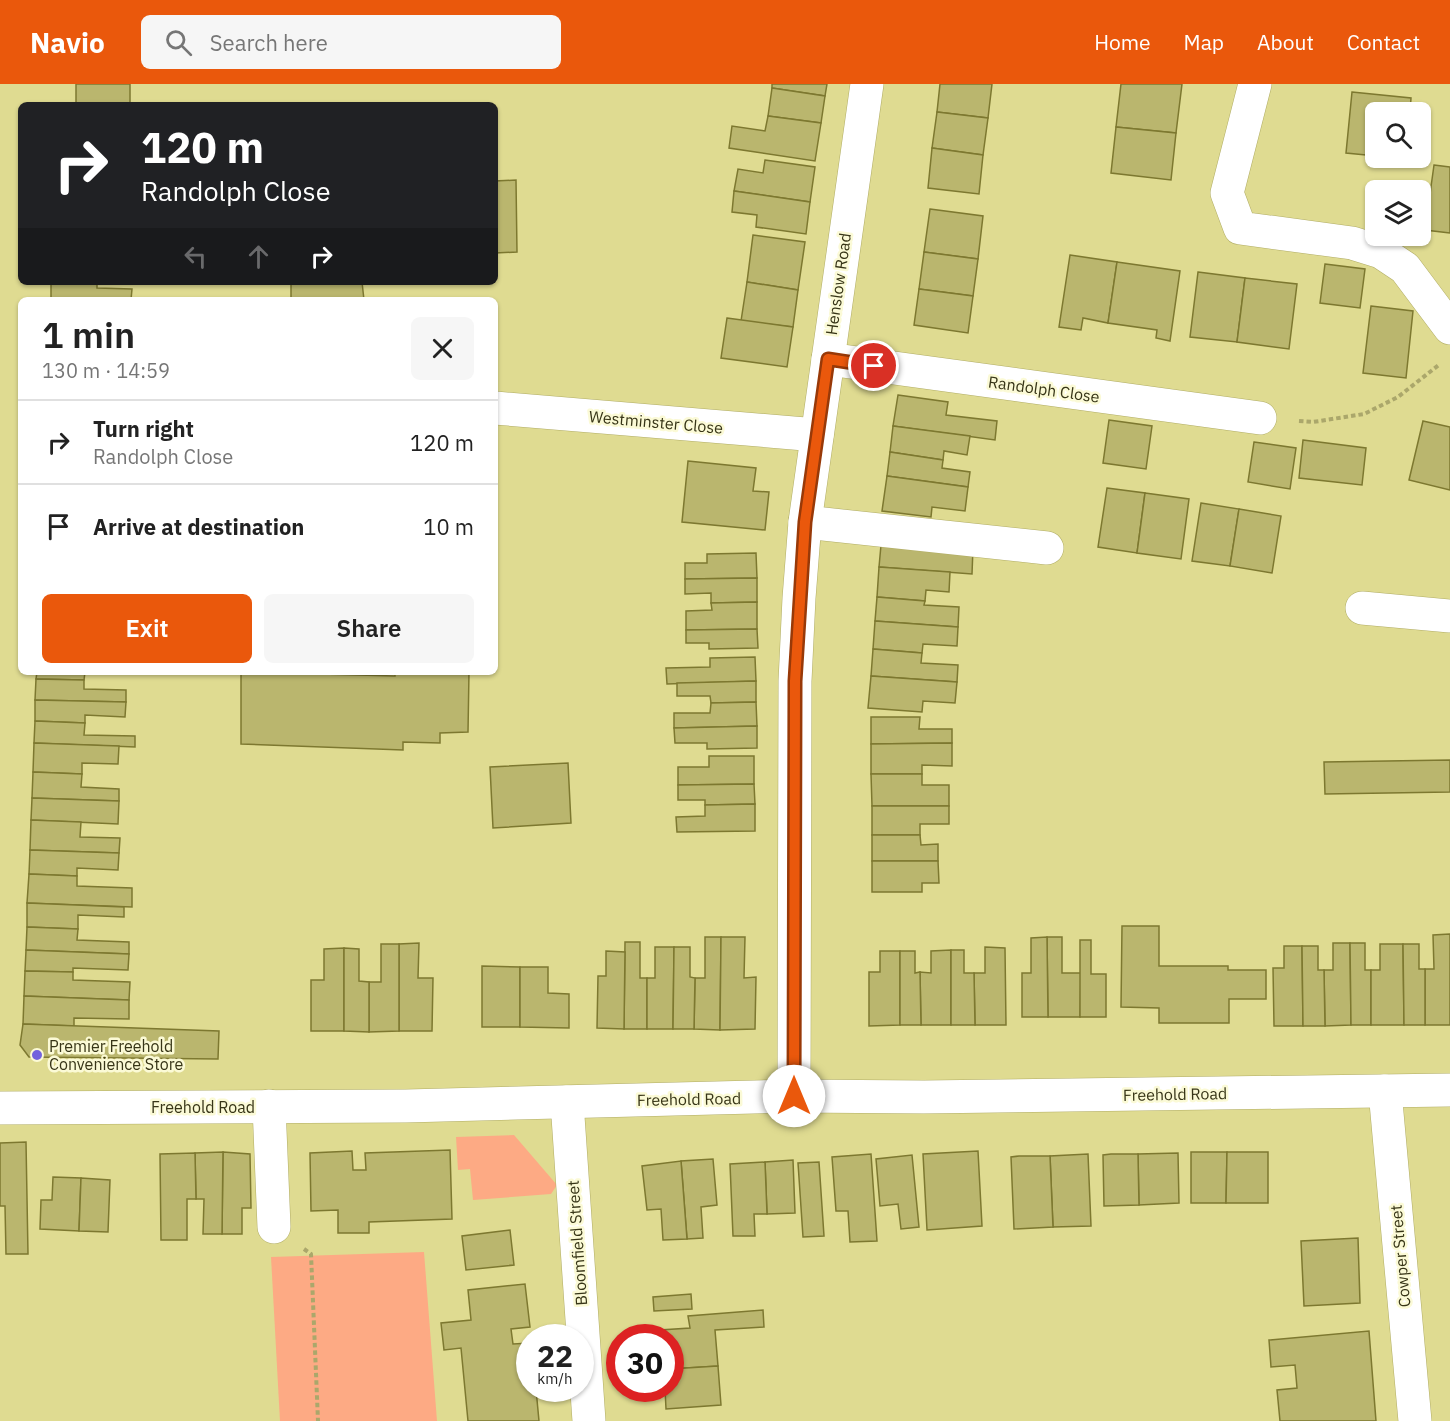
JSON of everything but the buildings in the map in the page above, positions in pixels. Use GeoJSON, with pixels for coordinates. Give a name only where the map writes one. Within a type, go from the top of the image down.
{"type":"FeatureCollection","features":[{"type":"Feature","properties":{"kind":"street","name":"Henslow Road"},"geometry":{"type":"LineString","coordinates":[[794,1096],[795,681],[805,522],[867,84]]}},
{"type":"Feature","properties":{"kind":"street"},"geometry":{"type":"LineString","coordinates":[[1255,84],[1227,193],[1240,228],[1352,243],[1381,252],[1405,268],[1445,308]]}},
{"type":"Feature","properties":{"kind":"street","name":"Randolph Close"},"geometry":{"type":"LineString","coordinates":[[828,359],[1260,418]]}},
{"type":"Feature","properties":{"kind":"street","name":"Westminster Close"},"geometry":{"type":"LineString","coordinates":[[498,408],[817,435]]}},
{"type":"Feature","properties":{"kind":"street"},"geometry":{"type":"LineString","coordinates":[[805,522],[1047,548]]}},
{"type":"Feature","properties":{"kind":"street"},"geometry":{"type":"LineString","coordinates":[[1362,608],[1450,616]]}},
{"type":"Feature","properties":{"kind":"street","name":"Cowper Street"},"geometry":{"type":"LineString","coordinates":[[1385,1090],[1415,1421]]}},
{"type":"Feature","properties":{"kind":"street","name":"Freehold Road"},"geometry":{"type":"LineString","coordinates":[[0,1108],[406,1106],[794,1096],[924,1097],[1450,1090]]}},
{"type":"Feature","properties":{"kind":"street","name":"Bloomfield Street"},"geometry":{"type":"LineString","coordinates":[[567,1101],[589,1421]]}},
{"type":"Feature","properties":{"kind":"street"},"geometry":{"type":"LineString","coordinates":[[269,1106],[274,1227]]}},
{"type":"Feature","properties":{"kind":"path"},"geometry":{"type":"LineString","coordinates":[[1260,418],[1313,422],[1364,414],[1398,397],[1441,363]]}},
{"type":"Feature","properties":{"kind":"path"},"geometry":{"type":"LineString","coordinates":[[274,1227],[311,1254],[318,1421]]}},
{"type":"Feature","properties":{"kind":"shaded area"},"geometry":{"type":"Polygon","coordinates":[[[514,1135],[557,1185],[551,1194],[473,1200],[470,1169],[458,1170],[456,1137],[514,1135]]]}},
{"type":"Feature","properties":{"kind":"shaded area"},"geometry":{"type":"Polygon","coordinates":[[[424,1252],[437,1421],[280,1421],[271,1257],[424,1252]]]}},
{"type":"Feature","properties":{"kind":"place","name":"Premier Freehold Convenience Store"},"geometry":{"type":"Point","coordinates":[37,1055]}},
{"type":"Feature","properties":{"kind":"route"},"geometry":{"type":"LineString","coordinates":[[794,1096],[795,681],[805,522],[828,359],[874,366]]}}]}
